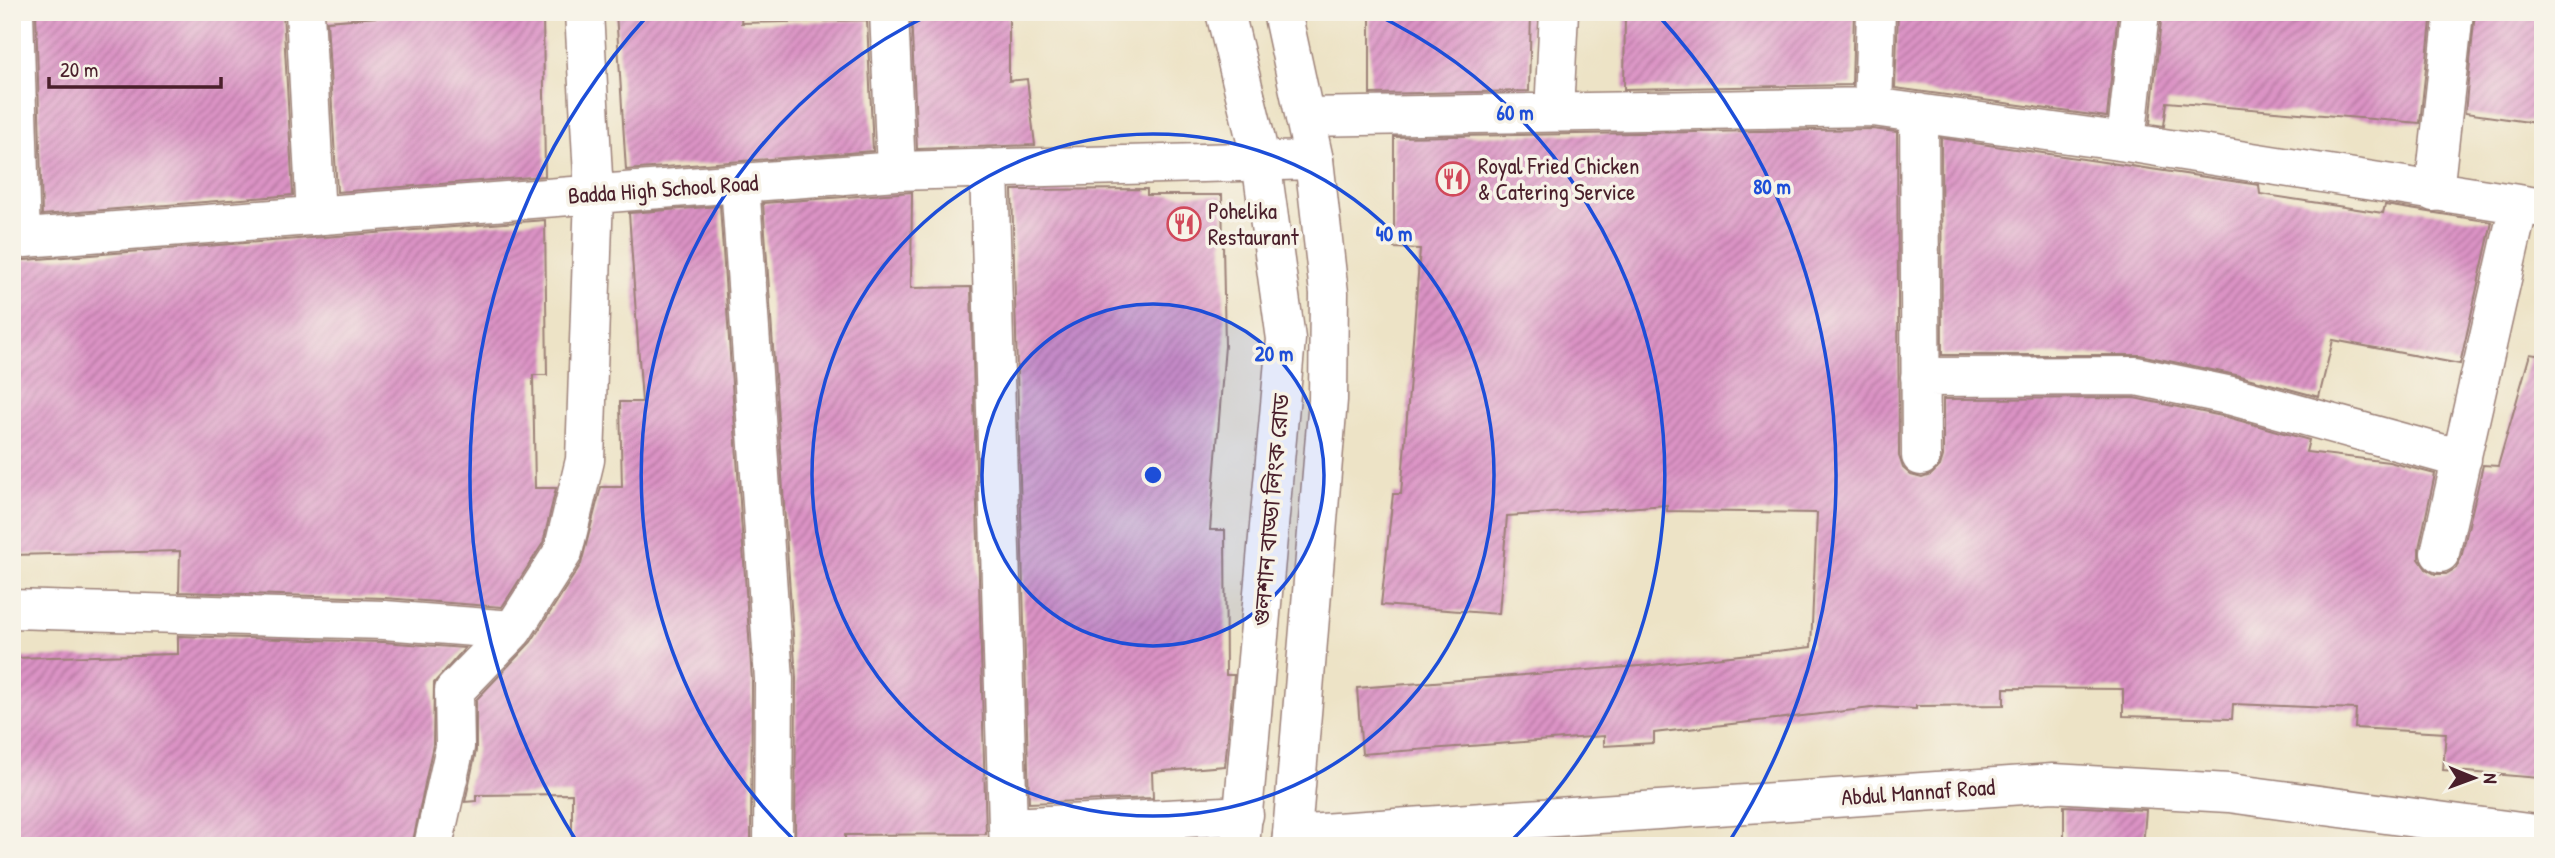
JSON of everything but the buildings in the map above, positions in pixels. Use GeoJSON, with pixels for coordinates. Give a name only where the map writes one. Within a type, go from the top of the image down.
{"type":"FeatureCollection","features":[{"type":"Feature","properties":{"kind":"street"},"geometry":{"type":"LineString","coordinates":[[14,12],[17,238]]}},
{"type":"Feature","properties":{"kind":"street"},"geometry":{"type":"LineString","coordinates":[[305,12],[316,216]]}},
{"type":"Feature","properties":{"kind":"street"},"geometry":{"type":"LineString","coordinates":[[433,846],[455,747],[454,691],[513,630],[563,552],[585,460],[594,194],[584,12]]}},
{"type":"Feature","properties":{"kind":"street"},"geometry":{"type":"LineString","coordinates":[[889,12],[896,171]]}},
{"type":"Feature","properties":{"kind":"street","name":"গুলশান বাড্ডা লিংক রোড"},"geometry":{"type":"LineString","coordinates":[[1225,12],[1261,161],[1286,340],[1242,830]]}},
{"type":"Feature","properties":{"kind":"street","name":"গুলশান বাড্ডা লিংক রোড"},"geometry":{"type":"LineString","coordinates":[[1282,12],[1314,160],[1329,293],[1328,400],[1291,840]]}},
{"type":"Feature","properties":{"kind":"street"},"geometry":{"type":"LineString","coordinates":[[1554,112],[1559,12]]}},
{"type":"Feature","properties":{"kind":"street"},"geometry":{"type":"LineString","coordinates":[[1873,107],[1877,12]]}},
{"type":"Feature","properties":{"kind":"street"},"geometry":{"type":"LineString","coordinates":[[2126,142],[2140,12]]}},
{"type":"Feature","properties":{"kind":"street"},"geometry":{"type":"LineString","coordinates":[[2434,192],[2454,12]]}},
{"type":"Feature","properties":{"kind":"street"},"geometry":{"type":"LineString","coordinates":[[1305,117],[1873,107],[2126,142],[2531,206],[2462,459],[2440,553]]}},
{"type":"Feature","properties":{"kind":"street"},"geometry":{"type":"LineString","coordinates":[[1919,113],[1921,456]]}},
{"type":"Feature","properties":{"kind":"street","name":"Badda High School Road"},"geometry":{"type":"LineString","coordinates":[[17,238],[896,171],[1314,160]]}},
{"type":"Feature","properties":{"kind":"street"},"geometry":{"type":"LineString","coordinates":[[989,168],[1009,836],[1242,830]]}},
{"type":"Feature","properties":{"kind":"street"},"geometry":{"type":"LineString","coordinates":[[740,183],[774,679],[773,846]]}},
{"type":"Feature","properties":{"kind":"street"},"geometry":{"type":"LineString","coordinates":[[1920,377],[2136,376],[2232,396],[2462,459]]}},
{"type":"Feature","properties":{"kind":"street"},"geometry":{"type":"LineString","coordinates":[[12,609],[384,620],[513,630]]}},
{"type":"Feature","properties":{"kind":"street","name":"Abdul Mannaf Road"},"geometry":{"type":"LineString","coordinates":[[1291,840],[2053,783],[2229,793],[2543,835]]}},
{"type":"Feature","properties":{"kind":"place","name":"Royal Fried Chicken & Catering Service"},"geometry":{"type":"Point","coordinates":[1453,179]}},
{"type":"Feature","properties":{"kind":"place","name":"Pohelika Restaurant"},"geometry":{"type":"Point","coordinates":[1184,224]}}]}
